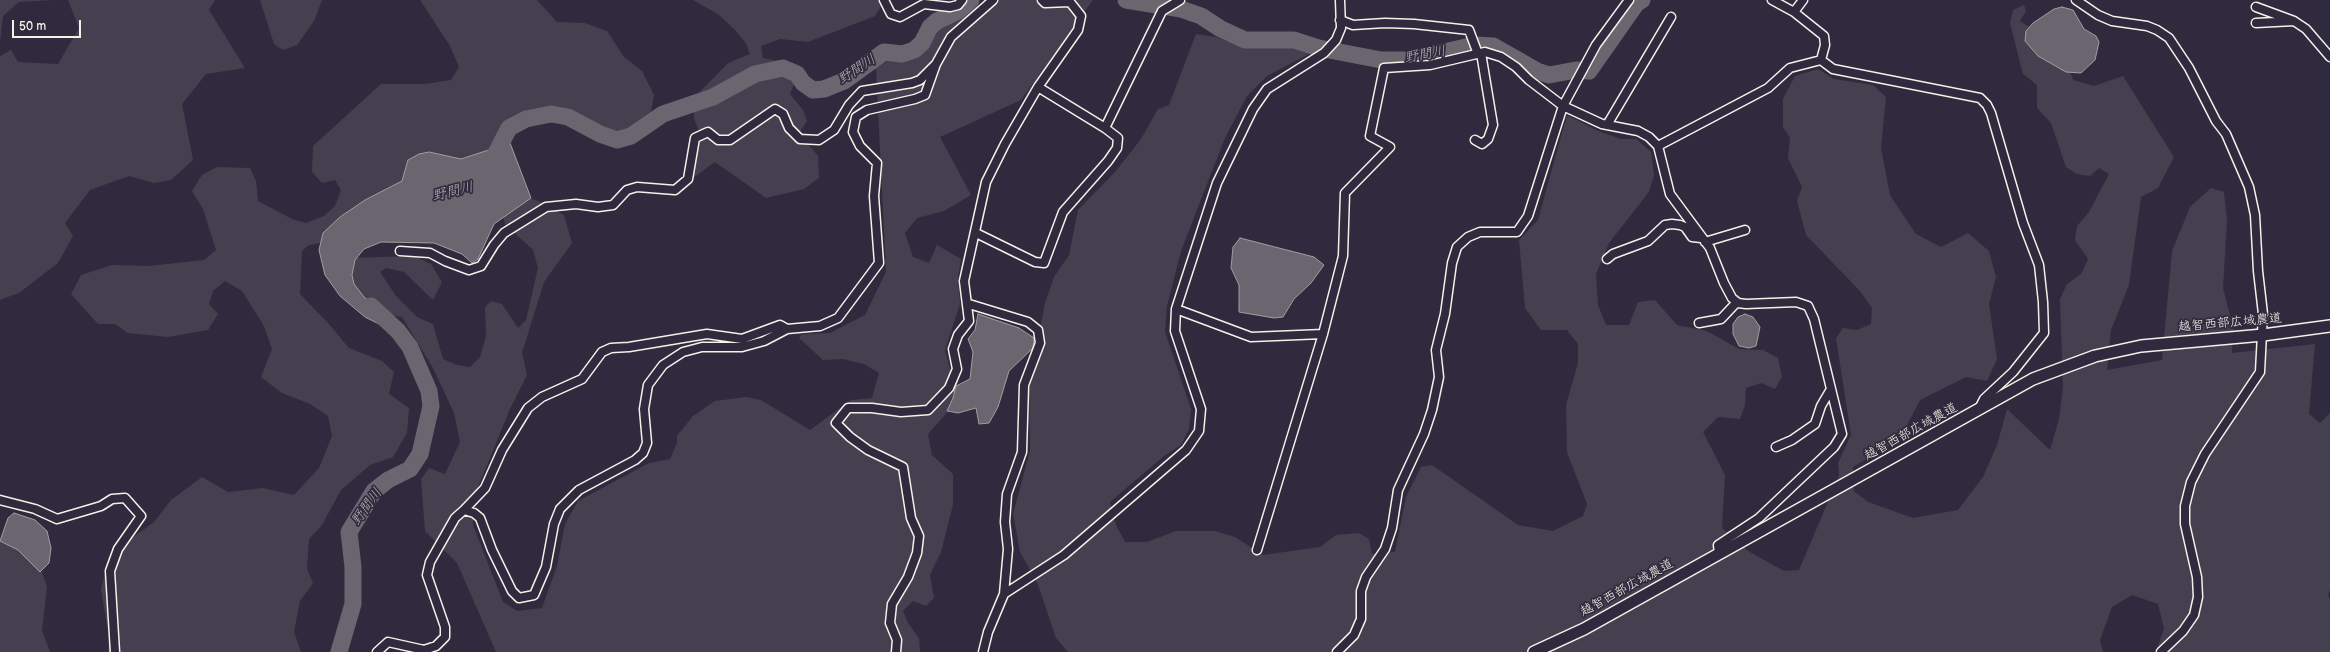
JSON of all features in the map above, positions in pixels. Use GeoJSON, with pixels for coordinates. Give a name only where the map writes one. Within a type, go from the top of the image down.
{"type":"FeatureCollection","features":[{"type":"Feature","properties":{"kind":"street"},"geometry":{"type":"LineString","coordinates":[[884,0],[891,14],[900,17],[924,4],[950,7],[958,5],[962,0]]}},
{"type":"Feature","properties":{"kind":"street"},"geometry":{"type":"LineString","coordinates":[[464,510],[474,513],[480,518],[492,550],[512,591],[519,598],[534,595],[546,567],[554,524],[560,509],[579,490],[635,460],[643,453],[647,443],[644,409],[648,385],[663,365],[683,352],[702,347],[742,348],[764,341],[787,329],[820,326],[838,318],[880,263],[874,196],[877,163],[860,146],[853,132],[856,117],[867,110],[915,99],[925,95],[936,64],[951,37],[993,0]]}},
{"type":"Feature","properties":{"kind":"street"},"geometry":{"type":"LineString","coordinates":[[896,652],[897,640],[890,623],[892,604],[908,577],[917,553],[919,536],[911,518],[903,467],[868,450],[850,437],[836,423],[848,408],[872,408],[901,412],[928,410],[949,388],[957,369],[953,349],[958,335],[970,321],[964,281],[976,233],[986,182],[1005,144],[1038,87],[1078,30],[1080,16],[1070,2],[1045,3],[1042,0]]}},
{"type":"Feature","properties":{"kind":"street"},"geometry":{"type":"LineString","coordinates":[[1105,128],[1162,11],[1180,0]]}},
{"type":"Feature","properties":{"kind":"street"},"geometry":{"type":"LineString","coordinates":[[1004,594],[1064,555],[1186,450],[1199,431],[1201,409],[1175,331],[1176,308],[1217,183],[1252,109],[1267,89],[1324,53],[1336,40],[1341,28],[1340,0]]}},
{"type":"Feature","properties":{"kind":"street"},"geometry":{"type":"LineString","coordinates":[[1336,652],[1354,635],[1361,619],[1361,591],[1366,577],[1385,549],[1392,528],[1398,490],[1424,434],[1432,410],[1439,377],[1436,350],[1445,314],[1452,263],[1457,246],[1468,237],[1480,232],[1517,232],[1528,216],[1563,106],[1596,45],[1629,0]]}},
{"type":"Feature","properties":{"kind":"street"},"geometry":{"type":"LineString","coordinates":[[1772,0],[1794,12],[1824,36],[1825,44],[1821,60]]}},
{"type":"Feature","properties":{"kind":"street"},"geometry":{"type":"LineString","coordinates":[[1794,12],[1803,0]]}},
{"type":"Feature","properties":{"kind":"street"},"geometry":{"type":"LineString","coordinates":[[2076,0],[2098,16],[2112,21],[2147,26],[2157,30],[2169,38],[2189,68],[2216,121],[2226,134],[2250,188],[2255,215],[2258,271],[2264,314],[2260,372],[2206,454],[2191,482],[2185,506],[2185,524],[2197,577],[2198,597],[2194,615],[2183,631],[2161,652]]}},
{"type":"Feature","properties":{"kind":"street"},"geometry":{"type":"LineString","coordinates":[[2256,7],[2294,21],[2306,29],[2330,57]]}},
{"type":"Feature","properties":{"kind":"street"},"geometry":{"type":"LineString","coordinates":[[1607,125],[1671,17]]}},
{"type":"Feature","properties":{"kind":"street"},"geometry":{"type":"LineString","coordinates":[[1340,20],[1353,25],[1385,23],[1469,30],[1480,53],[1493,125],[1488,139],[1482,144],[1475,140]]}},
{"type":"Feature","properties":{"kind":"street"},"geometry":{"type":"LineString","coordinates":[[2256,23],[2294,21]]}},
{"type":"Feature","properties":{"kind":"street"},"geometry":{"type":"LineString","coordinates":[[1258,550],[1323,334],[1343,256],[1345,193],[1390,147],[1370,136],[1384,68],[1430,64],[1480,53],[1501,57],[1563,106],[1607,125],[1638,131],[1658,146],[1670,194],[1710,248],[1724,283],[1736,302],[1746,304],[1796,302],[1808,306],[1814,319],[1842,434],[1834,447],[1759,518],[1718,545],[1719,554]]}},
{"type":"Feature","properties":{"kind":"street"},"geometry":{"type":"LineString","coordinates":[[1658,146],[1768,88],[1790,68],[1821,60]]}},
{"type":"Feature","properties":{"kind":"street"},"geometry":{"type":"LineString","coordinates":[[1821,60],[1833,69],[1980,98],[1987,104],[2023,223],[2039,264],[2043,302],[2044,333],[2013,372],[1984,399],[1979,410]]}},
{"type":"Feature","properties":{"kind":"street"},"geometry":{"type":"LineString","coordinates":[[400,251],[430,253],[445,261],[469,270],[481,266],[494,245],[504,233],[546,207],[576,204],[598,207],[613,205],[627,190],[637,187],[675,190],[688,179],[695,138],[708,132],[718,140],[730,140],[775,109],[783,114],[789,128],[800,139],[819,140],[834,130],[849,105],[862,91],[912,83],[920,80],[936,64]]}},
{"type":"Feature","properties":{"kind":"street"},"geometry":{"type":"LineString","coordinates":[[976,233],[1035,262],[1044,263],[1063,212],[1108,161],[1117,148],[1118,138],[1105,128],[1038,87]]}},
{"type":"Feature","properties":{"kind":"street"},"geometry":{"type":"LineString","coordinates":[[1607,259],[1613,254],[1648,241],[1665,225],[1672,224],[1685,227],[1692,237],[1703,240],[1745,230]]}},
{"type":"Feature","properties":{"kind":"street"},"geometry":{"type":"LineString","coordinates":[[1699,323],[1721,319],[1736,302]]}},
{"type":"Feature","properties":{"kind":"street"},"geometry":{"type":"LineString","coordinates":[[968,304],[1028,322],[1038,330],[1040,343],[1024,385],[1022,452],[1007,494],[1005,522],[1008,549],[1004,574],[1004,594],[988,632],[983,652]]}},
{"type":"Feature","properties":{"kind":"street"},"geometry":{"type":"LineString","coordinates":[[1176,308],[1250,337],[1323,334]]}},
{"type":"Feature","properties":{"kind":"street"},"geometry":{"type":"LineString","coordinates":[[377,652],[388,642],[424,650],[436,646],[445,637],[445,627],[427,575],[430,562],[455,518],[484,488],[502,450],[528,408],[542,397],[582,379],[602,352],[610,348],[637,346],[707,334],[742,339],[780,326],[787,329]]}},
{"type":"Feature","properties":{"kind":"street","name":"越智西部広域農道"},"geometry":{"type":"LineString","coordinates":[[1534,652],[1584,629],[2033,379],[2095,356],[2141,346],[2263,335],[2330,326]]}},
{"type":"Feature","properties":{"kind":"street"},"geometry":{"type":"LineString","coordinates":[[1776,447],[1792,440],[1815,424],[1821,406],[1831,389]]}},
{"type":"Feature","properties":{"kind":"street"},"geometry":{"type":"LineString","coordinates":[[0,500],[35,508],[57,519],[101,506],[112,499],[125,498],[141,516],[118,549],[110,571],[115,652]]}},
{"type":"Feature","properties":{"kind":"shaded area"},"geometry":{"type":"Polygon","coordinates":[[[0,0],[53,0],[19,2],[3,16],[0,42],[0,0]]]}},
{"type":"Feature","properties":{"kind":"shaded area"},"geometry":{"type":"Polygon","coordinates":[[[68,0],[215,0],[209,10],[245,68],[206,74],[182,104],[193,160],[171,180],[154,183],[129,176],[90,190],[65,223],[73,236],[58,263],[19,293],[0,300],[0,56],[11,50],[18,62],[58,64],[79,28],[68,0]]]}},
{"type":"Feature","properties":{"kind":"shaded area"},"geometry":{"type":"Polygon","coordinates":[[[260,0],[322,0],[314,21],[297,45],[283,50],[274,44],[260,0]]]}},
{"type":"Feature","properties":{"kind":"shaded area"},"geometry":{"type":"Polygon","coordinates":[[[420,0],[537,0],[557,22],[585,23],[607,31],[624,57],[642,71],[654,95],[650,117],[635,128],[620,132],[601,128],[563,113],[513,132],[503,154],[326,242],[309,245],[302,251],[300,294],[328,323],[349,348],[382,361],[394,372],[389,394],[409,408],[407,433],[393,457],[370,465],[341,490],[322,525],[309,539],[307,569],[313,583],[300,601],[294,632],[301,652],[108,652],[109,637],[101,589],[110,554],[154,522],[171,500],[202,477],[228,492],[263,488],[294,495],[319,468],[332,436],[328,416],[310,404],[282,393],[261,377],[272,349],[264,326],[242,291],[225,281],[213,291],[209,304],[218,314],[208,330],[168,337],[128,333],[115,324],[98,324],[71,294],[81,275],[112,265],[148,266],[204,260],[216,250],[203,209],[192,191],[202,175],[217,167],[250,168],[256,181],[258,201],[292,219],[306,223],[324,216],[335,206],[341,190],[335,180],[322,183],[312,172],[313,146],[381,84],[425,84],[451,80],[459,67],[450,46],[420,0]]]}},
{"type":"Feature","properties":{"kind":"shaded area"},"geometry":{"type":"Polygon","coordinates":[[[693,0],[885,0],[875,16],[808,42],[780,39],[761,46],[763,58],[787,63],[796,79],[790,94],[803,110],[807,121],[799,133],[818,156],[819,178],[804,189],[766,198],[715,162],[693,178],[699,131],[694,118],[694,98],[728,63],[750,54],[746,43],[735,30],[718,14],[693,0]]]}},
{"type":"Feature","properties":{"kind":"shaded area"},"geometry":{"type":"Polygon","coordinates":[[[988,0],[1093,0],[1021,100],[940,137],[971,195],[944,211],[917,218],[905,233],[913,257],[929,263],[937,245],[961,259],[958,277],[960,304],[945,350],[958,400],[928,434],[932,455],[953,474],[953,505],[941,552],[930,575],[934,598],[926,606],[913,601],[903,611],[908,623],[919,638],[920,652],[496,652],[457,563],[425,531],[421,479],[429,468],[445,474],[460,442],[454,413],[433,368],[402,317],[371,312],[350,292],[351,258],[414,256],[431,264],[442,282],[433,300],[404,272],[386,268],[380,272],[396,296],[417,317],[433,324],[443,359],[457,365],[470,367],[480,357],[486,336],[485,307],[491,301],[502,304],[518,328],[526,320],[538,268],[533,250],[505,224],[502,209],[521,197],[536,200],[564,215],[572,243],[544,282],[522,353],[527,375],[510,409],[474,497],[473,525],[503,602],[517,611],[542,608],[557,566],[565,524],[578,501],[649,463],[670,459],[677,443],[677,436],[693,416],[715,401],[746,397],[761,400],[810,430],[851,400],[872,398],[879,373],[864,364],[843,359],[823,360],[799,338],[802,334],[830,333],[865,315],[886,272],[876,68],[988,0]]]}},
{"type":"Feature","properties":{"kind":"shaded area"},"geometry":{"type":"Polygon","coordinates":[[[2024,5],[2026,11],[2020,21],[2037,32],[2066,59],[2073,80],[2094,86],[2123,76],[2174,157],[2158,188],[2141,197],[2129,285],[2111,330],[2107,370],[2162,360],[2172,251],[2190,207],[2211,188],[2224,192],[2227,221],[2223,288],[2233,327],[2232,353],[2315,344],[2309,414],[2320,423],[2330,413],[2330,589],[2328,596],[2330,598],[2330,652],[2156,652],[2164,628],[2158,604],[2132,595],[2112,607],[2100,640],[2103,652],[1068,652],[1056,638],[1037,582],[1020,552],[1013,514],[1030,451],[1029,388],[1045,303],[1054,277],[1069,255],[1078,210],[1115,172],[1141,139],[1158,109],[1169,105],[1196,34],[1216,37],[1245,48],[1291,48],[1307,50],[1309,54],[1267,76],[1247,96],[1225,138],[1181,251],[1167,306],[1165,332],[1191,409],[1189,429],[1181,445],[1164,456],[1110,502],[1116,525],[1125,542],[1147,542],[1176,531],[1215,531],[1235,537],[1263,555],[1320,547],[1336,535],[1359,533],[1369,539],[1372,554],[1395,552],[1406,497],[1421,467],[1432,465],[1518,525],[1553,531],[1583,516],[1587,504],[1567,452],[1566,405],[1578,363],[1578,344],[1567,330],[1541,330],[1525,308],[1519,240],[1538,220],[1567,115],[1598,131],[1621,139],[1636,139],[1651,152],[1654,175],[1649,192],[1609,243],[1596,274],[1598,305],[1606,325],[1629,325],[1638,302],[1655,300],[1677,325],[1707,331],[1739,349],[1763,350],[1778,358],[1782,377],[1775,389],[1761,383],[1746,388],[1745,405],[1740,419],[1718,417],[1703,432],[1725,475],[1722,528],[1748,551],[1784,571],[1799,570],[1839,476],[1838,463],[1851,435],[1836,338],[1843,328],[1857,330],[1871,324],[1872,308],[1859,290],[1806,235],[1797,201],[1802,187],[1788,158],[1790,138],[1783,127],[1783,99],[1795,76],[1818,69],[1834,79],[1873,85],[1886,97],[1881,148],[1890,195],[1916,234],[1941,247],[1968,233],[1989,251],[1996,277],[1989,304],[1997,359],[1987,381],[1966,377],[1920,400],[1900,439],[1853,467],[1854,491],[1868,502],[1913,518],[1958,510],[1983,477],[1997,445],[2007,409],[2050,450],[2059,419],[2063,387],[2060,299],[2067,284],[2081,274],[2088,259],[2075,240],[2077,226],[2089,212],[2109,174],[2099,168],[2090,176],[2077,174],[2066,167],[2051,123],[2037,108],[2037,85],[2023,74],[2010,23],[2013,10],[2024,5]]]}},
{"type":"Feature","properties":{"kind":"shaded area"},"geometry":{"type":"Polygon","coordinates":[[[0,539],[9,540],[38,561],[47,587],[42,631],[50,652],[0,652],[0,539]]]}},
{"type":"Feature","properties":{"kind":"water"},"geometry":{"type":"Polygon","coordinates":[[[2062,7],[2073,10],[2084,29],[2096,36],[2099,42],[2095,60],[2081,73],[2066,72],[2038,56],[2025,41],[2026,31],[2033,23],[2054,9],[2062,7]]]}},
{"type":"Feature","properties":{"kind":"water"},"geometry":{"type":"Polygon","coordinates":[[[510,143],[531,198],[494,224],[478,259],[472,263],[462,254],[434,243],[381,242],[364,249],[355,260],[352,275],[354,284],[364,297],[390,319],[385,323],[379,324],[365,317],[340,296],[325,275],[319,250],[323,233],[340,217],[365,200],[402,181],[408,160],[419,154],[429,152],[461,159],[510,143]]]}},
{"type":"Feature","properties":{"kind":"water"},"geometry":{"type":"Polygon","coordinates":[[[1240,238],[1314,257],[1324,265],[1311,283],[1294,299],[1283,317],[1274,318],[1239,312],[1239,285],[1231,268],[1233,247],[1240,238]]]}},
{"type":"Feature","properties":{"kind":"water"},"geometry":{"type":"Polygon","coordinates":[[[978,314],[1019,328],[1034,338],[1033,348],[1009,371],[998,407],[989,423],[979,424],[976,408],[958,413],[947,411],[953,398],[956,386],[970,379],[973,352],[968,339],[975,330],[978,314]]]}},
{"type":"Feature","properties":{"kind":"water"},"geometry":{"type":"Polygon","coordinates":[[[1745,314],[1753,317],[1760,327],[1756,346],[1749,348],[1739,346],[1733,334],[1733,324],[1738,317],[1745,314]]]}},
{"type":"Feature","properties":{"kind":"water"},"geometry":{"type":"Polygon","coordinates":[[[14,513],[35,520],[47,531],[51,548],[49,563],[40,572],[18,550],[0,541],[8,518],[14,513]]]}},
{"type":"Feature","properties":{"kind":"waterway","name":"野間川"},"geometry":{"type":"LineString","coordinates":[[489,167],[509,128],[526,119],[551,114],[568,117],[600,134],[617,140],[631,136],[663,114],[713,97],[755,74],[783,68],[797,74],[803,83],[813,90],[824,89],[844,81],[884,52],[902,54],[914,50],[922,43],[930,27],[937,21],[958,11],[971,0]]}},
{"type":"Feature","properties":{"kind":"waterway","name":"野間川"},"geometry":{"type":"LineString","coordinates":[[1126,0],[1181,9],[1201,16],[1221,29],[1245,40],[1294,40],[1319,48],[1381,60],[1408,60],[1475,45],[1493,46],[1537,71],[1549,75],[1576,70],[1589,71],[1636,4],[1642,0]]}},
{"type":"Feature","properties":{"kind":"waterway","name":"野間川"},"geometry":{"type":"LineString","coordinates":[[339,652],[353,604],[353,567],[349,532],[374,491],[388,480],[410,469],[420,454],[431,406],[429,391],[410,347],[398,331],[371,306]]}}]}
